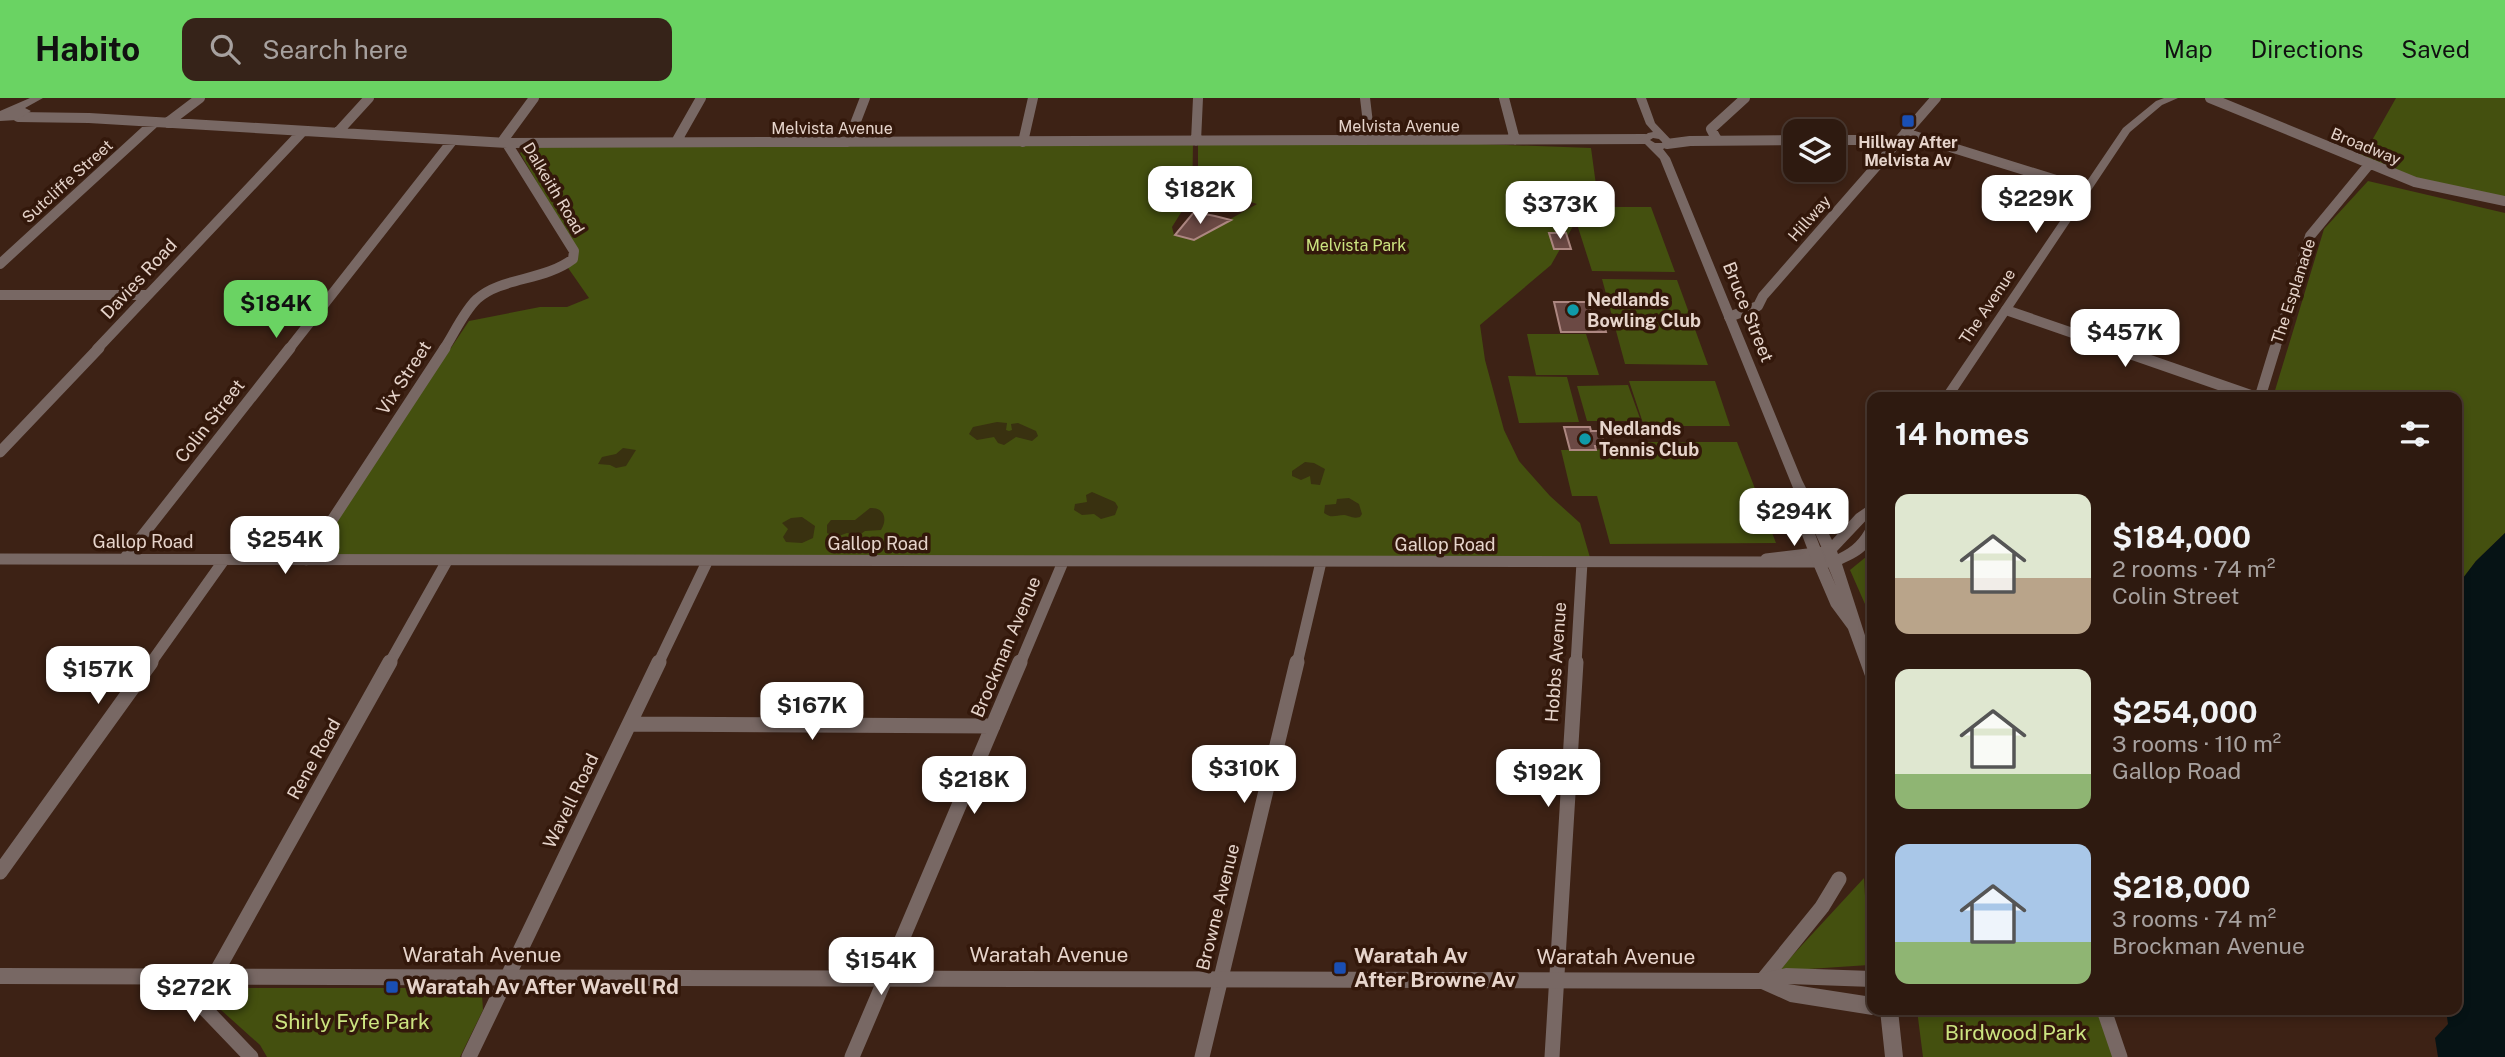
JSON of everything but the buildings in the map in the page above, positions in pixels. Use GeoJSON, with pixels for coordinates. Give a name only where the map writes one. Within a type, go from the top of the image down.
{"type":"FeatureCollection","features":[{"type":"Feature","properties":{"kind":"street"},"geometry":{"type":"LineString","coordinates":[[0,124],[12,113],[38,98]]}},
{"type":"Feature","properties":{"kind":"street"},"geometry":{"type":"LineString","coordinates":[[167,123],[200,98]]}},
{"type":"Feature","properties":{"kind":"street"},"geometry":{"type":"LineString","coordinates":[[337,133],[369,98]]}},
{"type":"Feature","properties":{"kind":"street","name":"Dalkeith Road"},"geometry":{"type":"LineString","coordinates":[[534,98],[504,139],[574,251],[569,262]]}},
{"type":"Feature","properties":{"kind":"street"},"geometry":{"type":"LineString","coordinates":[[676,142],[701,98]]}},
{"type":"Feature","properties":{"kind":"street"},"geometry":{"type":"LineString","coordinates":[[848,142],[866,98]]}},
{"type":"Feature","properties":{"kind":"street"},"geometry":{"type":"LineString","coordinates":[[1023,142],[1033,98]]}},
{"type":"Feature","properties":{"kind":"street"},"geometry":{"type":"LineString","coordinates":[[1196,141],[1198,98]]}},
{"type":"Feature","properties":{"kind":"street"},"geometry":{"type":"LineString","coordinates":[[1365,98],[1370,140]]}},
{"type":"Feature","properties":{"kind":"street"},"geometry":{"type":"LineString","coordinates":[[1504,98],[1515,140]]}},
{"type":"Feature","properties":{"kind":"street","name":"Bruce Street"},"geometry":{"type":"LineString","coordinates":[[1641,98],[1795,480],[1800,511],[1824,557],[1838,606],[1854,627],[1867,662]]}},
{"type":"Feature","properties":{"kind":"street"},"geometry":{"type":"LineString","coordinates":[[1717,140],[1711,129],[1745,98]]}},
{"type":"Feature","properties":{"kind":"street","name":"Hillway"},"geometry":{"type":"LineString","coordinates":[[1727,312],[1758,306],[1763,296],[1936,98]]}},
{"type":"Feature","properties":{"kind":"street","name":"The Avenue"},"geometry":{"type":"LineString","coordinates":[[1950,392],[2126,130],[2161,101],[2173,98]]}},
{"type":"Feature","properties":{"kind":"street","name":"Broadway"},"geometry":{"type":"LineString","coordinates":[[2210,98],[2416,182],[2505,201]]}},
{"type":"Feature","properties":{"kind":"street","name":"Melvista Avenue"},"geometry":{"type":"LineString","coordinates":[[12,113],[507,143],[1783,140]]}},
{"type":"Feature","properties":{"kind":"street","name":"Sutcliffe Street"},"geometry":{"type":"LineString","coordinates":[[0,264],[155,122]]}},
{"type":"Feature","properties":{"kind":"street","name":"Davies Road"},"geometry":{"type":"LineString","coordinates":[[0,452],[303,131]]}},
{"type":"Feature","properties":{"kind":"street"},"geometry":{"type":"LineString","coordinates":[[1905,134],[2085,189]]}},
{"type":"Feature","properties":{"kind":"street","name":"Colin Street"},"geometry":{"type":"LineString","coordinates":[[124,559],[453,140]]}},
{"type":"Feature","properties":{"kind":"street"},"geometry":{"type":"LineString","coordinates":[[1846,140],[1864,140],[1894,146]]}},
{"type":"Feature","properties":{"kind":"street","name":"The Esplanade"},"geometry":{"type":"LineString","coordinates":[[2260,392],[2316,224],[2367,167],[2364,161]]}},
{"type":"Feature","properties":{"kind":"street","name":"Vix Street"},"geometry":{"type":"LineString","coordinates":[[306,560],[477,300],[486,294],[551,273],[569,262]]}},
{"type":"Feature","properties":{"kind":"street"},"geometry":{"type":"LineString","coordinates":[[0,295],[148,295]]}},
{"type":"Feature","properties":{"kind":"street"},"geometry":{"type":"LineString","coordinates":[[2006,310],[2244,392]]}},
{"type":"Feature","properties":{"kind":"street"},"geometry":{"type":"LineString","coordinates":[[1824,557],[1845,537],[1858,517],[1867,511]]}},
{"type":"Feature","properties":{"kind":"street"},"geometry":{"type":"LineString","coordinates":[[1824,557],[1857,551],[1867,542]]}},
{"type":"Feature","properties":{"kind":"street","name":"Gallop Road"},"geometry":{"type":"LineString","coordinates":[[1,560],[1755,562],[1824,557]]}},
{"type":"Feature","properties":{"kind":"street"},"geometry":{"type":"LineString","coordinates":[[0,873],[224,560]]}},
{"type":"Feature","properties":{"kind":"street","name":"Rene Road"},"geometry":{"type":"LineString","coordinates":[[251,1057],[202,1003],[447,561]]}},
{"type":"Feature","properties":{"kind":"street","name":"Wavell Road"},"geometry":{"type":"LineString","coordinates":[[469,1057],[707,562]]}},
{"type":"Feature","properties":{"kind":"street","name":"Brockman Avenue"},"geometry":{"type":"LineString","coordinates":[[852,1057],[1063,562]]}},
{"type":"Feature","properties":{"kind":"street","name":"Browne Avenue"},"geometry":{"type":"LineString","coordinates":[[1202,1057],[1321,562]]}},
{"type":"Feature","properties":{"kind":"street","name":"Hobbs Avenue"},"geometry":{"type":"LineString","coordinates":[[1552,1057],[1582,562]]}},
{"type":"Feature","properties":{"kind":"street"},"geometry":{"type":"LineString","coordinates":[[631,724],[993,726]]}},
{"type":"Feature","properties":{"kind":"street"},"geometry":{"type":"LineString","coordinates":[[1762,981],[1779,957],[1808,928],[1828,901],[1839,879]]}},
{"type":"Feature","properties":{"kind":"street","name":"Waratah Avenue"},"geometry":{"type":"LineString","coordinates":[[0,976],[1762,981],[1786,976],[1867,979]]}},
{"type":"Feature","properties":{"kind":"street","name":"Waratah Avenue"},"geometry":{"type":"LineString","coordinates":[[1762,981],[1790,995],[1867,1005]]}},
{"type":"Feature","properties":{"kind":"street"},"geometry":{"type":"LineString","coordinates":[[1890,1015],[1894,1057]]}},
{"type":"Feature","properties":{"kind":"street"},"geometry":{"type":"LineString","coordinates":[[2106,1015],[2120,1057]]}},
{"type":"Feature","properties":{"kind":"green space"},"geometry":{"type":"Polygon","coordinates":[[[2396,98],[2505,98],[2505,199],[2415,182],[2357,158],[2366,151],[2396,98]]]}},
{"type":"Feature","properties":{"kind":"green space","name":"Melvista Park"},"geometry":{"type":"Polygon","coordinates":[[[1370,140],[1591,148],[1596,185],[1584,207],[1651,207],[1675,272],[1592,271],[1576,221],[1551,265],[1480,325],[1485,360],[1504,430],[1519,461],[1550,496],[1580,523],[1591,561],[310,558],[469,321],[540,307],[567,307],[589,298],[566,265],[576,250],[520,153],[531,145],[1193,143],[1192,206],[1182,211],[1172,227],[1174,235],[1193,240],[1257,204],[1198,185],[1198,142],[1370,140]]]}},
{"type":"Feature","properties":{"kind":"green space"},"geometry":{"type":"Polygon","coordinates":[[[2368,181],[2505,213],[2505,533],[2476,561],[2462,579],[2462,392],[2275,392],[2324,229],[2368,181]]]}},
{"type":"Feature","properties":{"kind":"green space"},"geometry":{"type":"Polygon","coordinates":[[[1602,279],[1677,280],[1708,365],[1625,364],[1602,279]]]}},
{"type":"Feature","properties":{"kind":"green space"},"geometry":{"type":"Polygon","coordinates":[[[1527,334],[1586,334],[1599,375],[1536,375],[1527,334]]]}},
{"type":"Feature","properties":{"kind":"green space"},"geometry":{"type":"Polygon","coordinates":[[[1508,376],[1567,377],[1579,422],[1519,423],[1508,376]]]}},
{"type":"Feature","properties":{"kind":"green space"},"geometry":{"type":"Polygon","coordinates":[[[1629,381],[1715,381],[1730,426],[1644,426],[1629,381]]]}},
{"type":"Feature","properties":{"kind":"green space"},"geometry":{"type":"Polygon","coordinates":[[[1628,385],[1641,421],[1587,421],[1577,386],[1628,385]]]}},
{"type":"Feature","properties":{"kind":"green space"},"geometry":{"type":"Polygon","coordinates":[[[1648,442],[1737,442],[1776,543],[1610,544],[1597,496],[1572,496],[1561,450],[1649,449],[1648,442]]]}},
{"type":"Feature","properties":{"kind":"green space"},"geometry":{"type":"Polygon","coordinates":[[[1867,556],[1867,609],[1850,570],[1867,556]]]}},
{"type":"Feature","properties":{"kind":"green space"},"geometry":{"type":"Polygon","coordinates":[[[1864,878],[1867,965],[1778,971],[1864,878]]]}},
{"type":"Feature","properties":{"kind":"green space","name":"Shirly Fyfe Park"},"geometry":{"type":"Polygon","coordinates":[[[235,988],[471,988],[482,995],[483,1010],[460,1057],[267,1057],[260,1045],[221,1010],[225,999],[235,988]]]}},
{"type":"Feature","properties":{"kind":"green space","name":"Birdwood Park"},"geometry":{"type":"Polygon","coordinates":[[[1918,1015],[2098,1015],[2115,1057],[1923,1057],[1918,1015]]]}},
{"type":"Feature","properties":{"kind":"sand"},"geometry":{"type":"Polygon","coordinates":[[[997,422],[1007,423],[1006,430],[1009,431],[1012,430],[1011,424],[1018,423],[1036,431],[1038,436],[1032,441],[1016,437],[1004,445],[998,443],[994,437],[977,440],[969,434],[973,427],[997,422]]]}},
{"type":"Feature","properties":{"kind":"sand"},"geometry":{"type":"Polygon","coordinates":[[[623,448],[636,450],[626,466],[616,468],[598,464],[602,457],[616,454],[623,448]]]}},
{"type":"Feature","properties":{"kind":"sand"},"geometry":{"type":"Polygon","coordinates":[[[1305,462],[1325,469],[1320,485],[1311,484],[1310,476],[1301,480],[1292,476],[1292,471],[1305,462]]]}},
{"type":"Feature","properties":{"kind":"sand"},"geometry":{"type":"Polygon","coordinates":[[[1092,492],[1115,502],[1118,507],[1115,515],[1101,519],[1094,514],[1082,515],[1074,510],[1075,504],[1087,502],[1086,495],[1092,492]]]}},
{"type":"Feature","properties":{"kind":"sand"},"geometry":{"type":"Polygon","coordinates":[[[1349,498],[1359,504],[1362,514],[1360,517],[1331,516],[1324,513],[1325,505],[1336,504],[1337,499],[1349,498]]]}},
{"type":"Feature","properties":{"kind":"sand"},"geometry":{"type":"Polygon","coordinates":[[[870,508],[879,509],[883,514],[881,530],[865,531],[858,536],[847,533],[836,537],[827,533],[827,525],[831,520],[855,520],[870,508]]]}},
{"type":"Feature","properties":{"kind":"sand"},"geometry":{"type":"Polygon","coordinates":[[[802,517],[815,526],[813,538],[802,543],[786,542],[783,537],[788,529],[782,523],[791,518],[802,517]]]}},
{"type":"Feature","properties":{"kind":"shaded area"},"geometry":{"type":"Polygon","coordinates":[[[2505,533],[2505,1057],[2438,1057],[2435,1038],[2448,1024],[2447,1015],[2462,1015],[2462,579],[2476,561],[2505,533]]]}},
{"type":"Feature","properties":{"kind":"place","name":"Hillway After Melvista Av"},"geometry":{"type":"Point","coordinates":[1908,121]}},
{"type":"Feature","properties":{"kind":"place","name":"Nedlands Bowling Club"},"geometry":{"type":"Point","coordinates":[1573,310]}},
{"type":"Feature","properties":{"kind":"place","name":"Nedlands Tennis Club"},"geometry":{"type":"Point","coordinates":[1585,439]}},
{"type":"Feature","properties":{"kind":"place","name":"Waratah Av After Browne Av"},"geometry":{"type":"Point","coordinates":[1340,968]}},
{"type":"Feature","properties":{"kind":"place","name":"Waratah Av After Wavell Rd"},"geometry":{"type":"Point","coordinates":[392,987]}}]}
